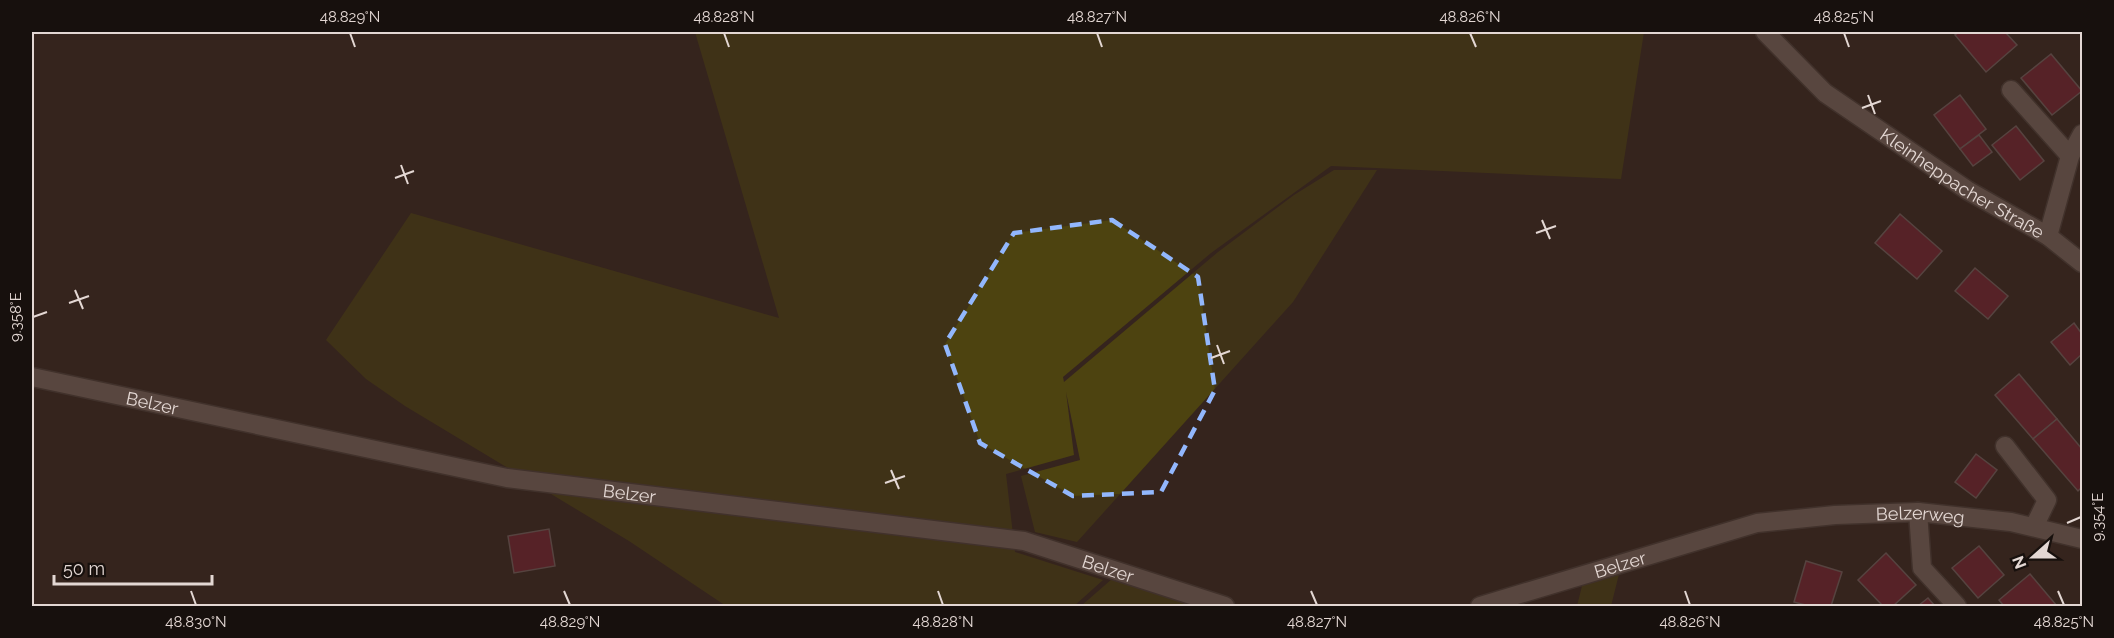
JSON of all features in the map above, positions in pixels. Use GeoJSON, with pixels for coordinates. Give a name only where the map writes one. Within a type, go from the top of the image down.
{"type":"FeatureCollection","features":[{"type":"Feature","properties":{"kind":"street","name":"Kleinheppacher Straße"},"geometry":{"type":"LineString","coordinates":[[1765,32],[1825,93],[1967,190],[2048,236],[2082,263]]}},
{"type":"Feature","properties":{"kind":"street"},"geometry":{"type":"LineString","coordinates":[[2011,90],[2070,156]]}},
{"type":"Feature","properties":{"kind":"street"},"geometry":{"type":"LineString","coordinates":[[2048,236],[2070,156],[2082,134]]}},
{"type":"Feature","properties":{"kind":"street","name":"Belzer"},"geometry":{"type":"LineString","coordinates":[[32,377],[507,478],[1024,541],[1225,606]]}},
{"type":"Feature","properties":{"kind":"street"},"geometry":{"type":"LineString","coordinates":[[2005,446],[2047,500],[2034,527]]}},
{"type":"Feature","properties":{"kind":"street"},"geometry":{"type":"LineString","coordinates":[[1918,512],[1922,568],[1957,606]]}},
{"type":"Feature","properties":{"kind":"street","name":"Belzerweg"},"geometry":{"type":"LineString","coordinates":[[1758,523],[1835,515],[1918,512],[2011,522],[2082,539]]}},
{"type":"Feature","properties":{"kind":"street","name":"Belzer"},"geometry":{"type":"LineString","coordinates":[[1480,606],[1758,523]]}},
{"type":"Feature","properties":{"kind":"highlighted area"},"geometry":{"type":"Polygon","coordinates":[[[1112,220],[1198,277],[1215,390],[1161,492],[1073,496],[980,443],[945,344],[1014,233],[1112,220]]]}},
{"type":"Feature","properties":{"kind":"shaded area"},"geometry":{"type":"Polygon","coordinates":[[[695,32],[1644,32],[1621,179],[1331,166],[1211,253],[1063,377],[1064,382],[1218,252],[1294,195],[1334,170],[1377,170],[1293,302],[1077,542],[1035,532],[1021,476],[1080,460],[1066,392],[1074,455],[1006,474],[1015,552],[1103,580],[1074,606],[726,606],[629,541],[405,406],[366,379],[326,340],[411,213],[779,318],[695,32]]]}},
{"type":"Feature","properties":{"kind":"shaded area"},"geometry":{"type":"Polygon","coordinates":[[[1620,570],[1611,606],[1577,606],[1583,582],[1620,570]]]}},
{"type":"Feature","properties":{"kind":"shaded area"},"geometry":{"type":"Polygon","coordinates":[[[1112,579],[1197,606],[1081,606],[1112,579]]]}},
{"type":"Feature","properties":{"kind":"building"},"geometry":{"type":"Polygon","coordinates":[[[1959,32],[2005,32],[2017,45],[1986,72],[1955,35],[1959,32]]]}},
{"type":"Feature","properties":{"kind":"building"},"geometry":{"type":"Polygon","coordinates":[[[2051,54],[2082,91],[2052,115],[2021,78],[2051,54]]]}},
{"type":"Feature","properties":{"kind":"building"},"geometry":{"type":"Polygon","coordinates":[[[1960,95],[1986,129],[1960,149],[1934,115],[1960,95]]]}},
{"type":"Feature","properties":{"kind":"building"},"geometry":{"type":"Polygon","coordinates":[[[2016,126],[2044,161],[2020,180],[1992,145],[2016,126]]]}},
{"type":"Feature","properties":{"kind":"building"},"geometry":{"type":"Polygon","coordinates":[[[1979,135],[1992,152],[1973,166],[1960,149],[1979,135]]]}},
{"type":"Feature","properties":{"kind":"building"},"geometry":{"type":"Polygon","coordinates":[[[1900,214],[1942,251],[1917,279],[1875,243],[1900,214]]]}},
{"type":"Feature","properties":{"kind":"building"},"geometry":{"type":"Polygon","coordinates":[[[1975,268],[2008,296],[1988,319],[1955,291],[1975,268]]]}},
{"type":"Feature","properties":{"kind":"building"},"geometry":{"type":"Polygon","coordinates":[[[2074,323],[2082,334],[2082,354],[2070,365],[2051,342],[2074,323]]]}},
{"type":"Feature","properties":{"kind":"building"},"geometry":{"type":"Polygon","coordinates":[[[2019,374],[2057,419],[2033,439],[1995,395],[2019,374]]]}},
{"type":"Feature","properties":{"kind":"building"},"geometry":{"type":"Polygon","coordinates":[[[2057,419],[2082,449],[2082,487],[2078,491],[2033,439],[2057,419]]]}},
{"type":"Feature","properties":{"kind":"building"},"geometry":{"type":"Polygon","coordinates":[[[1976,454],[1997,470],[1976,498],[1955,482],[1976,454]]]}},
{"type":"Feature","properties":{"kind":"building"},"geometry":{"type":"Polygon","coordinates":[[[549,529],[555,566],[514,573],[508,536],[549,529]]]}},
{"type":"Feature","properties":{"kind":"building"},"geometry":{"type":"Polygon","coordinates":[[[1979,546],[2004,575],[1978,598],[1952,568],[1979,546]]]}},
{"type":"Feature","properties":{"kind":"building"},"geometry":{"type":"Polygon","coordinates":[[[1886,553],[1916,585],[1893,606],[1883,606],[1858,580],[1886,553]]]}},
{"type":"Feature","properties":{"kind":"building"},"geometry":{"type":"Polygon","coordinates":[[[1806,561],[1842,572],[1831,606],[1809,606],[1794,602],[1806,561]]]}},
{"type":"Feature","properties":{"kind":"building"},"geometry":{"type":"Polygon","coordinates":[[[2030,574],[2057,606],[2004,606],[1999,600],[2030,574]]]}},
{"type":"Feature","properties":{"kind":"building"},"geometry":{"type":"Polygon","coordinates":[[[1928,598],[1935,606],[1918,606],[1928,598]]]}}]}
